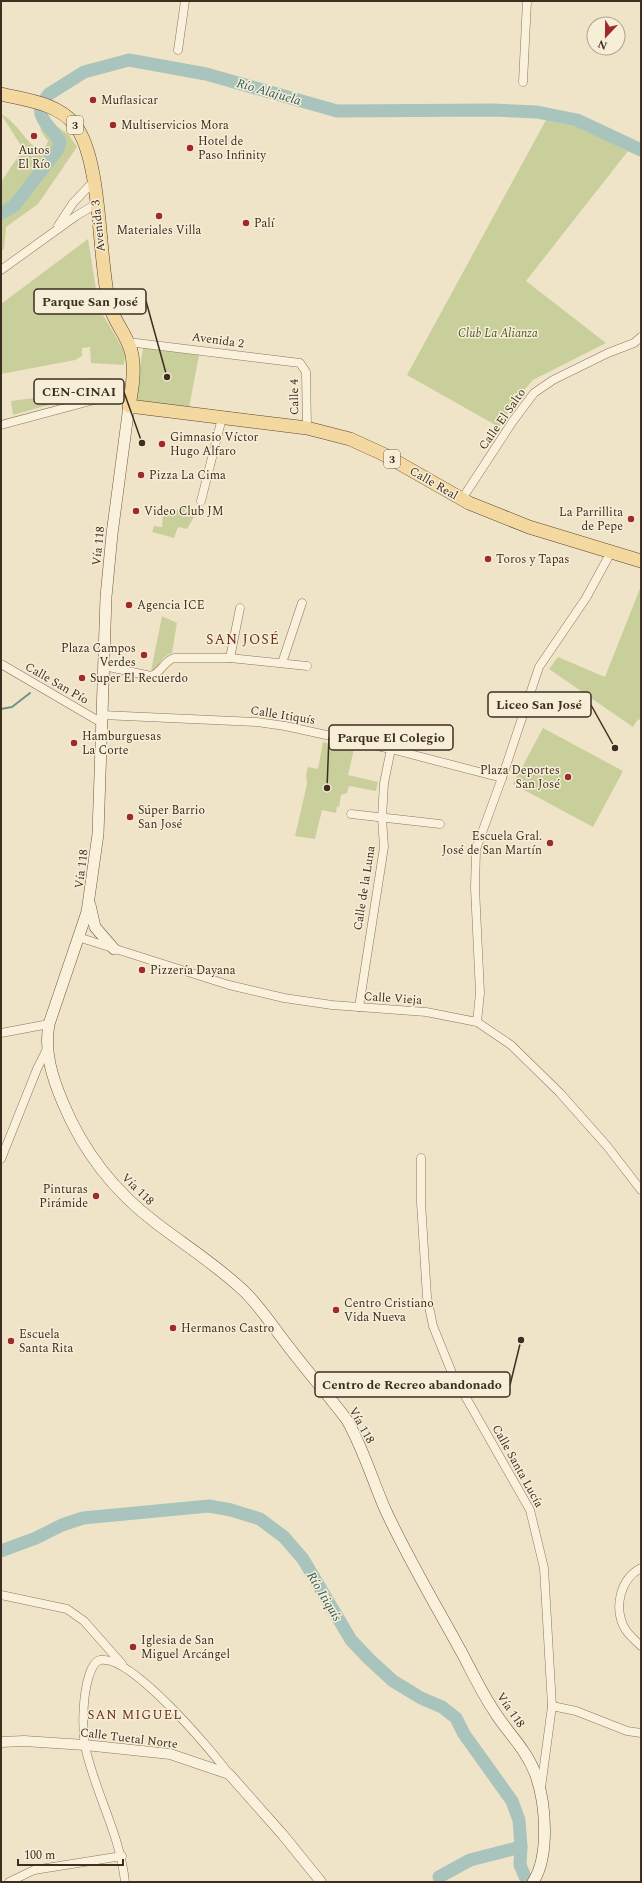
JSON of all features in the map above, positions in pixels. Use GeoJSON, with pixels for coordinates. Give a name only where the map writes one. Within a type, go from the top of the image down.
{"type":"FeatureCollection","features":[{"type":"Feature","properties":{"kind":"main road","name":"Avenida 3"},"geometry":{"type":"LineString","coordinates":[[1,94],[44,105],[63,114],[79,131],[87,148],[96,204],[105,286],[109,305],[113,317],[128,342],[133,364],[129,406]]}},
{"type":"Feature","properties":{"kind":"main road","name":"Calle Real"},"geometry":{"type":"LineString","coordinates":[[129,406],[307,428],[350,439],[383,454],[462,499],[529,527],[641,561]]}},
{"type":"Feature","properties":{"kind":"main road","name":"Vía 118"},"geometry":{"type":"LineString","coordinates":[[129,406],[112,534],[106,597],[98,834],[90,901],[49,1024],[47,1049],[52,1072],[67,1114],[77,1134],[117,1189],[142,1212],[222,1271],[247,1294],[347,1420],[355,1435],[386,1509],[441,1615],[487,1701],[529,1760],[538,1781],[544,1844],[542,1862],[534,1880]]}},
{"type":"Feature","properties":{"kind":"main road"},"geometry":{"type":"LineString","coordinates":[[90,901],[95,926],[114,949]]}},
{"type":"Feature","properties":{"kind":"street"},"geometry":{"type":"LineString","coordinates":[[178,50],[185,1]]}},
{"type":"Feature","properties":{"kind":"street"},"geometry":{"type":"LineString","coordinates":[[523,82],[527,1]]}},
{"type":"Feature","properties":{"kind":"street"},"geometry":{"type":"LineString","coordinates":[[54,232],[73,203],[93,182]]}},
{"type":"Feature","properties":{"kind":"street"},"geometry":{"type":"LineString","coordinates":[[1,270],[96,204]]}},
{"type":"Feature","properties":{"kind":"street","name":"Calle El Salto"},"geometry":{"type":"LineString","coordinates":[[462,499],[523,406],[534,393],[553,380],[608,353],[634,343],[641,337]]}},
{"type":"Feature","properties":{"kind":"street","name":"Avenida 2"},"geometry":{"type":"LineString","coordinates":[[128,342],[296,362],[303,365]]}},
{"type":"Feature","properties":{"kind":"street","name":"Calle 4"},"geometry":{"type":"LineString","coordinates":[[303,365],[306,372],[307,428]]}},
{"type":"Feature","properties":{"kind":"street"},"geometry":{"type":"LineString","coordinates":[[1,425],[98,399],[131,393]]}},
{"type":"Feature","properties":{"kind":"street"},"geometry":{"type":"LineString","coordinates":[[201,501],[222,418]]}},
{"type":"Feature","properties":{"kind":"street"},"geometry":{"type":"LineString","coordinates":[[477,1022],[480,993],[475,888],[476,849],[502,778],[539,667],[586,598],[612,552]]}},
{"type":"Feature","properties":{"kind":"street"},"geometry":{"type":"LineString","coordinates":[[282,664],[302,603]]}},
{"type":"Feature","properties":{"kind":"street"},"geometry":{"type":"LineString","coordinates":[[230,658],[240,608]]}},
{"type":"Feature","properties":{"kind":"street"},"geometry":{"type":"LineString","coordinates":[[104,666],[151,676],[155,675],[169,659],[174,658],[230,658],[307,666]]}},
{"type":"Feature","properties":{"kind":"street","name":"Calle San Pío"},"geometry":{"type":"LineString","coordinates":[[1,664],[102,719]]}},
{"type":"Feature","properties":{"kind":"street","name":"Calle Itiquís"},"geometry":{"type":"LineString","coordinates":[[102,719],[257,722],[391,749],[502,778]]}},
{"type":"Feature","properties":{"kind":"street","name":"Calle de la Luna"},"geometry":{"type":"LineString","coordinates":[[359,1007],[384,847],[382,818],[384,783],[391,749]]}},
{"type":"Feature","properties":{"kind":"street"},"geometry":{"type":"LineString","coordinates":[[351,814],[440,824]]}},
{"type":"Feature","properties":{"kind":"street","name":"Calle Vieja"},"geometry":{"type":"LineString","coordinates":[[78,937],[255,992],[284,998],[359,1007],[426,1012],[477,1022],[511,1045],[560,1093],[607,1146],[641,1190]]}},
{"type":"Feature","properties":{"kind":"street"},"geometry":{"type":"LineString","coordinates":[[1,1033],[49,1024]]}},
{"type":"Feature","properties":{"kind":"street"},"geometry":{"type":"LineString","coordinates":[[1,1159],[37,1069],[47,1049]]}},
{"type":"Feature","properties":{"kind":"street","name":"Calle Santa Lucía"},"geometry":{"type":"LineString","coordinates":[[421,1158],[421,1203],[427,1289],[433,1326],[452,1374],[530,1510],[544,1568],[552,1706],[540,1795]]}},
{"type":"Feature","properties":{"kind":"street"},"geometry":{"type":"LineString","coordinates":[[641,1568],[627,1579],[620,1597],[619,1607],[624,1627],[630,1636],[641,1646]]}},
{"type":"Feature","properties":{"kind":"street"},"geometry":{"type":"LineString","coordinates":[[1,1595],[67,1609],[77,1614],[125,1667],[170,1705],[209,1748],[229,1774]]}},
{"type":"Feature","properties":{"kind":"street"},"geometry":{"type":"LineString","coordinates":[[125,1667],[113,1662],[100,1660],[94,1665],[86,1688],[84,1720],[85,1745],[122,1856],[125,1882]]}},
{"type":"Feature","properties":{"kind":"street"},"geometry":{"type":"LineString","coordinates":[[552,1706],[576,1711],[627,1731],[641,1733]]}},
{"type":"Feature","properties":{"kind":"street","name":"Calle Tuetal Norte"},"geometry":{"type":"LineString","coordinates":[[1,1742],[24,1741],[85,1745],[170,1754],[229,1774],[283,1835],[321,1882]]}},
{"type":"Feature","properties":{"kind":"street"},"geometry":{"type":"LineString","coordinates":[[529,1760],[536,1764],[545,1761]]}},
{"type":"Feature","properties":{"kind":"street"},"geometry":{"type":"LineString","coordinates":[[9,1882],[34,1870],[122,1856]]}},
{"type":"Feature","properties":{"kind":"green space"},"geometry":{"type":"Polygon","coordinates":[[[37,112],[69,135],[77,147],[38,204],[6,227],[4,249],[1,251],[1,182],[23,149],[1,114],[13,123],[31,144],[43,152],[48,141],[41,131],[37,112]]]}},
{"type":"Feature","properties":{"kind":"green space","name":"Club La Alianza"},"geometry":{"type":"Polygon","coordinates":[[[546,120],[575,126],[628,151],[526,281],[606,343],[533,380],[523,391],[499,427],[407,375],[546,120]]]}},
{"type":"Feature","properties":{"kind":"green space"},"geometry":{"type":"Polygon","coordinates":[[[88,239],[99,308],[123,349],[125,355],[124,365],[91,363],[90,347],[82,348],[82,356],[75,360],[1,374],[1,304],[88,239]]]}},
{"type":"Feature","properties":{"kind":"green space"},"geometry":{"type":"Polygon","coordinates":[[[143,348],[199,355],[189,408],[135,400],[143,348]]]}},
{"type":"Feature","properties":{"kind":"green space"},"geometry":{"type":"Polygon","coordinates":[[[90,378],[122,380],[121,386],[91,394],[90,378]]]}},
{"type":"Feature","properties":{"kind":"green space"},"geometry":{"type":"Polygon","coordinates":[[[65,394],[66,400],[13,415],[11,401],[65,394]]]}},
{"type":"Feature","properties":{"kind":"green space"},"geometry":{"type":"Polygon","coordinates":[[[190,505],[191,511],[195,515],[187,529],[178,527],[174,538],[152,532],[154,526],[162,527],[163,515],[190,505]]]}},
{"type":"Feature","properties":{"kind":"green space"},"geometry":{"type":"Polygon","coordinates":[[[641,586],[641,721],[638,719],[633,727],[549,669],[558,657],[605,677],[641,586]]]}},
{"type":"Feature","properties":{"kind":"green space"},"geometry":{"type":"Polygon","coordinates":[[[162,616],[177,623],[172,653],[165,657],[154,670],[151,671],[162,616]]]}},
{"type":"Feature","properties":{"kind":"green space","name":"Plaza Deportes San José"},"geometry":{"type":"Polygon","coordinates":[[[543,728],[623,771],[593,827],[513,784],[543,728]]]}},
{"type":"Feature","properties":{"kind":"green space"},"geometry":{"type":"Polygon","coordinates":[[[323,742],[354,749],[348,775],[378,782],[376,791],[349,786],[347,793],[341,795],[339,807],[337,806],[336,813],[322,810],[315,839],[295,836],[307,784],[306,774],[308,767],[318,769],[323,742]]]}},
{"type":"Feature","properties":{"kind":"waterway","name":"Río Alajuela"},"geometry":{"type":"LineString","coordinates":[[1,213],[14,206],[58,149],[60,142],[43,120],[41,114],[43,102],[49,94],[84,72],[129,60],[206,74],[337,111],[493,110],[537,112],[577,120],[641,150]]}},
{"type":"Feature","properties":{"kind":"waterway"},"geometry":{"type":"LineString","coordinates":[[1,709],[12,707],[30,693]]}},
{"type":"Feature","properties":{"kind":"waterway","name":"Río Itiquís"},"geometry":{"type":"LineString","coordinates":[[1,1551],[36,1538],[62,1525],[83,1518],[209,1506],[231,1510],[260,1519],[284,1537],[303,1559],[351,1640],[369,1659],[393,1681],[421,1698],[442,1707],[456,1718],[464,1734],[512,1801],[519,1820],[521,1847],[520,1865],[526,1879],[531,1882]]}},
{"type":"Feature","properties":{"kind":"waterway"},"geometry":{"type":"LineString","coordinates":[[439,1877],[470,1860],[521,1847]]}},
{"type":"Feature","properties":{"kind":"place","name":"Muflasicar"},"geometry":{"type":"Point","coordinates":[93,100]}},
{"type":"Feature","properties":{"kind":"place","name":"Multiservicios Mora"},"geometry":{"type":"Point","coordinates":[113,125]}},
{"type":"Feature","properties":{"kind":"place","name":"Autos El Río"},"geometry":{"type":"Point","coordinates":[34,136]}},
{"type":"Feature","properties":{"kind":"place","name":"Hotel de Paso Infinity"},"geometry":{"type":"Point","coordinates":[190,148]}},
{"type":"Feature","properties":{"kind":"place","name":"Materiales Villa"},"geometry":{"type":"Point","coordinates":[159,216]}},
{"type":"Feature","properties":{"kind":"place","name":"Palí"},"geometry":{"type":"Point","coordinates":[246,223]}},
{"type":"Feature","properties":{"kind":"place","name":"Parque San José"},"geometry":{"type":"Point","coordinates":[167,377]}},
{"type":"Feature","properties":{"kind":"place","name":"CEN-CINAI"},"geometry":{"type":"Point","coordinates":[142,443]}},
{"type":"Feature","properties":{"kind":"place","name":"Gimnasio Víctor Hugo Alfaro"},"geometry":{"type":"Point","coordinates":[162,444]}},
{"type":"Feature","properties":{"kind":"place","name":"Pizza La Cima"},"geometry":{"type":"Point","coordinates":[141,475]}},
{"type":"Feature","properties":{"kind":"place","name":"Video Club JM"},"geometry":{"type":"Point","coordinates":[136,511]}},
{"type":"Feature","properties":{"kind":"place","name":"La Parrillita de Pepe"},"geometry":{"type":"Point","coordinates":[631,519]}},
{"type":"Feature","properties":{"kind":"place","name":"Toros y Tapas"},"geometry":{"type":"Point","coordinates":[488,559]}},
{"type":"Feature","properties":{"kind":"place","name":"Agencia ICE"},"geometry":{"type":"Point","coordinates":[129,605]}},
{"type":"Feature","properties":{"kind":"place","name":"Plaza Campos Verdes"},"geometry":{"type":"Point","coordinates":[144,655]}},
{"type":"Feature","properties":{"kind":"place","name":"Super El Recuerdo"},"geometry":{"type":"Point","coordinates":[82,678]}},
{"type":"Feature","properties":{"kind":"place","name":"Hamburguesas La Corte"},"geometry":{"type":"Point","coordinates":[74,743]}},
{"type":"Feature","properties":{"kind":"place","name":"Liceo San José"},"geometry":{"type":"Point","coordinates":[615,748]}},
{"type":"Feature","properties":{"kind":"place","name":"Plaza Deportes San José"},"geometry":{"type":"Point","coordinates":[568,777]}},
{"type":"Feature","properties":{"kind":"place","name":"Parque El Colegio"},"geometry":{"type":"Point","coordinates":[327,788]}},
{"type":"Feature","properties":{"kind":"place","name":"Súper Barrio San José"},"geometry":{"type":"Point","coordinates":[130,817]}},
{"type":"Feature","properties":{"kind":"place","name":"Escuela Gral. José de San Martín"},"geometry":{"type":"Point","coordinates":[550,843]}},
{"type":"Feature","properties":{"kind":"place","name":"Pizzería Dayana"},"geometry":{"type":"Point","coordinates":[142,970]}},
{"type":"Feature","properties":{"kind":"place","name":"Pinturas Pirámide"},"geometry":{"type":"Point","coordinates":[96,1196]}},
{"type":"Feature","properties":{"kind":"place","name":"Centro Cristiano Vida Nueva"},"geometry":{"type":"Point","coordinates":[336,1310]}},
{"type":"Feature","properties":{"kind":"place","name":"Hermanos Castro"},"geometry":{"type":"Point","coordinates":[173,1328]}},
{"type":"Feature","properties":{"kind":"place","name":"Centro de Recreo abandonado"},"geometry":{"type":"Point","coordinates":[521,1340]}},
{"type":"Feature","properties":{"kind":"place","name":"Escuela Santa Rita"},"geometry":{"type":"Point","coordinates":[11,1341]}},
{"type":"Feature","properties":{"kind":"place","name":"Iglesia de San Miguel Arcángel"},"geometry":{"type":"Point","coordinates":[133,1647]}},
{"type":"Feature","properties":{"kind":"district","name":"SAN JOSÉ"},"geometry":{"type":"Point","coordinates":[243,639]}},
{"type":"Feature","properties":{"kind":"district","name":"SAN MIGUEL"},"geometry":{"type":"Point","coordinates":[135,1714]}}]}
